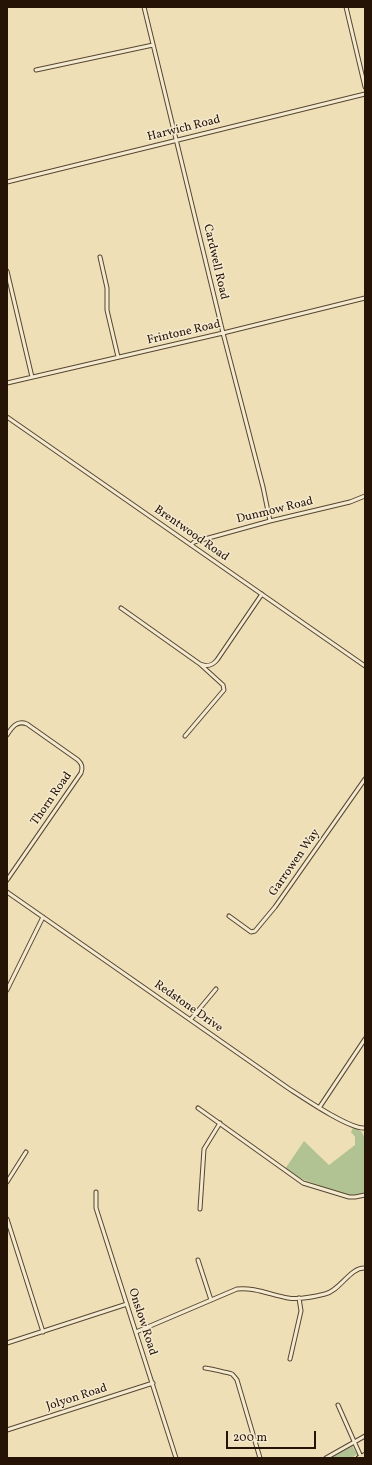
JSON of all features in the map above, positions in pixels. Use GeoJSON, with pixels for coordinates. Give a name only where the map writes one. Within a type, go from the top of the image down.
{"type":"FeatureCollection","features":[{"type":"Feature","properties":{"kind":"street","name":"Cardwell Road"},"geometry":{"type":"LineString","coordinates":[[144,7],[223,333],[263,487],[270,521]]}},
{"type":"Feature","properties":{"kind":"street"},"geometry":{"type":"LineString","coordinates":[[346,7],[365,87]]}},
{"type":"Feature","properties":{"kind":"street"},"geometry":{"type":"LineString","coordinates":[[36,70],[153,45]]}},
{"type":"Feature","properties":{"kind":"street","name":"Harwich Road"},"geometry":{"type":"LineString","coordinates":[[7,182],[365,94]]}},
{"type":"Feature","properties":{"kind":"street"},"geometry":{"type":"LineString","coordinates":[[100,257],[106,288],[107,310],[118,357]]}},
{"type":"Feature","properties":{"kind":"street"},"geometry":{"type":"LineString","coordinates":[[7,271],[32,377]]}},
{"type":"Feature","properties":{"kind":"street","name":"Frintone Road"},"geometry":{"type":"LineString","coordinates":[[7,383],[223,333],[365,298]]}},
{"type":"Feature","properties":{"kind":"street","name":"Brentwood Road"},"geometry":{"type":"LineString","coordinates":[[7,418],[365,666]]}},
{"type":"Feature","properties":{"kind":"street","name":"Dunmow Road"},"geometry":{"type":"LineString","coordinates":[[191,545],[194,542],[270,521],[350,502],[365,496]]}},
{"type":"Feature","properties":{"kind":"street"},"geometry":{"type":"LineString","coordinates":[[200,664],[206,666],[215,662],[262,594]]}},
{"type":"Feature","properties":{"kind":"street"},"geometry":{"type":"LineString","coordinates":[[121,608],[200,664],[223,685],[224,690],[185,736]]}},
{"type":"Feature","properties":{"kind":"street","name":"Thorn Road"},"geometry":{"type":"LineString","coordinates":[[7,735],[16,724],[20,722],[27,724],[78,760],[82,766],[82,769],[81,773],[7,880]]}},
{"type":"Feature","properties":{"kind":"street","name":"Garrowen Way"},"geometry":{"type":"LineString","coordinates":[[229,916],[251,932],[255,931],[275,907],[365,779]]}},
{"type":"Feature","properties":{"kind":"street","name":"Redstone Drive"},"geometry":{"type":"LineString","coordinates":[[7,892],[288,1088],[319,1108],[352,1125],[364,1128]]}},
{"type":"Feature","properties":{"kind":"street"},"geometry":{"type":"LineString","coordinates":[[7,990],[43,917]]}},
{"type":"Feature","properties":{"kind":"street"},"geometry":{"type":"LineString","coordinates":[[191,1019],[216,989]]}},
{"type":"Feature","properties":{"kind":"street"},"geometry":{"type":"LineString","coordinates":[[319,1108],[365,1039]]}},
{"type":"Feature","properties":{"kind":"street"},"geometry":{"type":"LineString","coordinates":[[198,1108],[303,1183],[354,1198],[365,1195]]}},
{"type":"Feature","properties":{"kind":"street"},"geometry":{"type":"LineString","coordinates":[[200,1209],[204,1149],[220,1123]]}},
{"type":"Feature","properties":{"kind":"street"},"geometry":{"type":"LineString","coordinates":[[364,1128],[365,1133]]}},
{"type":"Feature","properties":{"kind":"street"},"geometry":{"type":"LineString","coordinates":[[7,1182],[26,1152]]}},
{"type":"Feature","properties":{"kind":"street","name":"Onslow Road"},"geometry":{"type":"LineString","coordinates":[[96,1192],[96,1208],[176,1458]]}},
{"type":"Feature","properties":{"kind":"street"},"geometry":{"type":"LineString","coordinates":[[7,1220],[43,1332]]}},
{"type":"Feature","properties":{"kind":"street"},"geometry":{"type":"LineString","coordinates":[[198,1260],[211,1300]]}},
{"type":"Feature","properties":{"kind":"street"},"geometry":{"type":"LineString","coordinates":[[136,1332],[237,1289],[290,1298],[328,1294],[355,1271],[363,1267],[365,1268]]}},
{"type":"Feature","properties":{"kind":"street"},"geometry":{"type":"LineString","coordinates":[[290,1359],[301,1311],[300,1298]]}},
{"type":"Feature","properties":{"kind":"street"},"geometry":{"type":"LineString","coordinates":[[7,1344],[127,1304]]}},
{"type":"Feature","properties":{"kind":"street"},"geometry":{"type":"LineString","coordinates":[[205,1368],[210,1368],[233,1375],[236,1380],[260,1458]]}},
{"type":"Feature","properties":{"kind":"street","name":"Jolyon Road"},"geometry":{"type":"LineString","coordinates":[[7,1430],[152,1383]]}},
{"type":"Feature","properties":{"kind":"street"},"geometry":{"type":"LineString","coordinates":[[338,1405],[354,1443],[362,1457]]}},
{"type":"Feature","properties":{"kind":"street"},"geometry":{"type":"LineString","coordinates":[[326,1458],[365,1436]]}},
{"type":"Feature","properties":{"kind":"green space"},"geometry":{"type":"Polygon","coordinates":[[[353,1128],[361,1131],[365,1139],[365,1193],[355,1196],[348,1196],[299,1178],[285,1169],[304,1141],[329,1165],[355,1145],[355,1137],[351,1132],[353,1128]]]}},
{"type":"Feature","properties":{"kind":"green space"},"geometry":{"type":"Polygon","coordinates":[[[352,1445],[357,1454],[351,1458],[329,1458],[352,1445]]]}}]}
